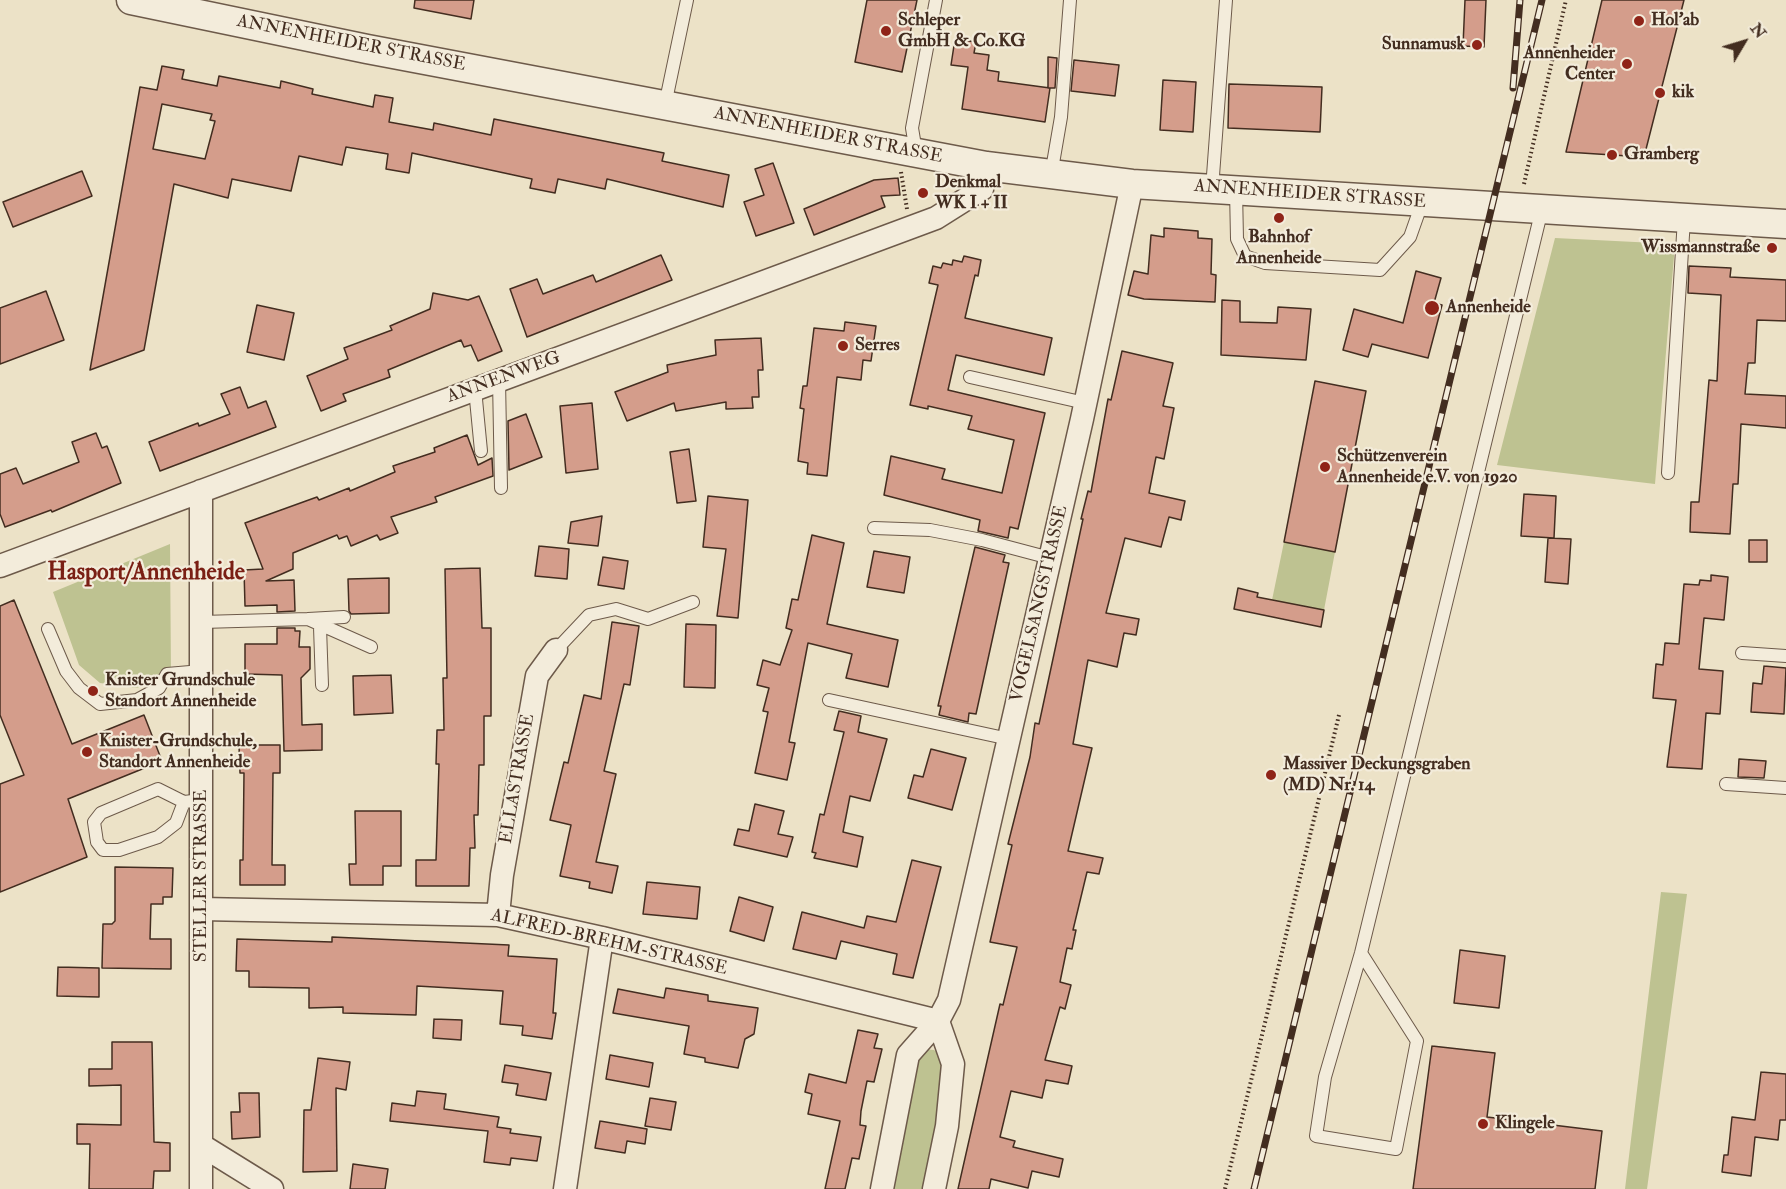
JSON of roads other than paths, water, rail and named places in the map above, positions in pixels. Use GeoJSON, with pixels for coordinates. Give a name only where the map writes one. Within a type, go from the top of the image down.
{"type":"FeatureCollection","features":[{"type":"Feature","properties":{"kind":"street","name":"ANNENHEIDER STRASSE"},"geometry":{"type":"LineString","coordinates":[[131,0],[367,49],[911,152],[1051,175],[1132,184],[1786,224]]}},
{"type":"Feature","properties":{"kind":"street","name":"ANNENWEG"},"geometry":{"type":"LineString","coordinates":[[0,566],[936,218],[982,189],[987,166]]}},
{"type":"Feature","properties":{"kind":"street","name":"VOGELSANGSTRASSE"},"geometry":{"type":"LineString","coordinates":[[882,1189],[908,1055],[938,1021],[949,1000],[1085,404],[1132,184]]}},
{"type":"Feature","properties":{"kind":"street","name":"STELLER STRASSE"},"geometry":{"type":"LineString","coordinates":[[201,491],[202,671],[193,801],[202,909],[201,1189]]}},
{"type":"Feature","properties":{"kind":"street","name":"ELLASTRASSE"},"geometry":{"type":"LineString","coordinates":[[498,915],[502,875],[537,676],[556,650]]}},
{"type":"Feature","properties":{"kind":"street","name":"ALFRED-BREHM-STRASSE"},"geometry":{"type":"LineString","coordinates":[[202,909],[498,915],[602,938],[938,1021]]}},
{"type":"Feature","properties":{"kind":"street"},"geometry":{"type":"LineString","coordinates":[[565,1189],[602,938]]}},
{"type":"Feature","properties":{"kind":"street"},"geometry":{"type":"LineString","coordinates":[[934,1189],[947,1126],[953,1064],[938,1021]]}},
{"type":"Feature","properties":{"kind":"street"},"geometry":{"type":"LineString","coordinates":[[201,1145],[272,1189]]}},
{"type":"Feature","properties":{"kind":"lane"},"geometry":{"type":"LineString","coordinates":[[665,105],[687,0]]}},
{"type":"Feature","properties":{"kind":"lane"},"geometry":{"type":"LineString","coordinates":[[911,152],[912,128],[936,0]]}},
{"type":"Feature","properties":{"kind":"lane"},"geometry":{"type":"LineString","coordinates":[[1051,175],[1060,117],[1070,0]]}},
{"type":"Feature","properties":{"kind":"lane"},"geometry":{"type":"LineString","coordinates":[[1226,0],[1224,189],[1237,239],[1245,256],[1265,263],[1380,270],[1410,237],[1422,202]]}},
{"type":"Feature","properties":{"kind":"lane"},"geometry":{"type":"LineString","coordinates":[[1360,953],[1417,1041],[1396,1149],[1316,1136],[1325,1077],[1388,843],[1530,209]]}},
{"type":"Feature","properties":{"kind":"lane"},"geometry":{"type":"LineString","coordinates":[[1668,473],[1684,219]]}},
{"type":"Feature","properties":{"kind":"lane"},"geometry":{"type":"LineString","coordinates":[[970,377],[1085,404]]}},
{"type":"Feature","properties":{"kind":"lane"},"geometry":{"type":"LineString","coordinates":[[499,380],[501,488]]}},
{"type":"Feature","properties":{"kind":"lane"},"geometry":{"type":"LineString","coordinates":[[475,389],[481,450]]}},
{"type":"Feature","properties":{"kind":"lane"},"geometry":{"type":"LineString","coordinates":[[874,528],[930,530],[982,540],[1050,558]]}},
{"type":"Feature","properties":{"kind":"lane"},"geometry":{"type":"LineString","coordinates":[[556,650],[589,615],[616,609],[648,620],[693,602]]}},
{"type":"Feature","properties":{"kind":"lane"},"geometry":{"type":"LineString","coordinates":[[202,622],[308,620],[344,616]]}},
{"type":"Feature","properties":{"kind":"lane"},"geometry":{"type":"LineString","coordinates":[[308,620],[371,647]]}},
{"type":"Feature","properties":{"kind":"lane"},"geometry":{"type":"LineString","coordinates":[[320,627],[322,685]]}},
{"type":"Feature","properties":{"kind":"lane"},"geometry":{"type":"LineString","coordinates":[[48,629],[66,671],[79,688],[100,704],[137,700],[159,688],[167,674],[202,671]]}},
{"type":"Feature","properties":{"kind":"lane"},"geometry":{"type":"LineString","coordinates":[[1742,653],[1786,656]]}},
{"type":"Feature","properties":{"kind":"lane"},"geometry":{"type":"LineString","coordinates":[[829,700],[1009,739]]}},
{"type":"Feature","properties":{"kind":"lane"},"geometry":{"type":"LineString","coordinates":[[1726,784],[1786,788]]}},
{"type":"Feature","properties":{"kind":"lane"},"geometry":{"type":"LineString","coordinates":[[158,789],[193,801],[176,823],[158,837],[119,850],[103,850],[98,842],[94,822],[100,813],[158,789]]}},
{"type":"Feature","properties":{"kind":"railway"},"geometry":{"type":"LineString","coordinates":[[1513,88],[1520,0]]}},
{"type":"Feature","properties":{"kind":"railway"},"geometry":{"type":"LineString","coordinates":[[1254,1189],[1542,0]]}},
{"type":"Feature","properties":{"kind":"place","name":"Hol'ab"},"geometry":{"type":"Point","coordinates":[1639,21]}},
{"type":"Feature","properties":{"kind":"place","name":"Schleper GmbH & Co.KG"},"geometry":{"type":"Point","coordinates":[886,31]}},
{"type":"Feature","properties":{"kind":"place","name":"Sunnamusk"},"geometry":{"type":"Point","coordinates":[1477,45]}},
{"type":"Feature","properties":{"kind":"place","name":"Annenheider Center"},"geometry":{"type":"Point","coordinates":[1627,64]}},
{"type":"Feature","properties":{"kind":"place","name":"kik"},"geometry":{"type":"Point","coordinates":[1660,93]}},
{"type":"Feature","properties":{"kind":"place","name":"Gramberg"},"geometry":{"type":"Point","coordinates":[1612,155]}},
{"type":"Feature","properties":{"kind":"place","name":"Denkmal WK I + II"},"geometry":{"type":"Point","coordinates":[923,193]}},
{"type":"Feature","properties":{"kind":"place","name":"Bahnhof Annenheide"},"geometry":{"type":"Point","coordinates":[1279,218]}},
{"type":"Feature","properties":{"kind":"place","name":"Wissmannstraße"},"geometry":{"type":"Point","coordinates":[1772,248]}},
{"type":"Feature","properties":{"kind":"place","name":"Annenheide"},"geometry":{"type":"Point","coordinates":[1432,308]}},
{"type":"Feature","properties":{"kind":"place","name":"Serres"},"geometry":{"type":"Point","coordinates":[843,346]}},
{"type":"Feature","properties":{"kind":"place","name":"Schützenverein Annenheide e.V. von 1920"},"geometry":{"type":"Point","coordinates":[1325,467]}},
{"type":"Feature","properties":{"kind":"place","name":"Knister Grundschule Standort Annenheide"},"geometry":{"type":"Point","coordinates":[93,691]}},
{"type":"Feature","properties":{"kind":"place","name":"Knister-Grundschule, Standort Annenheide"},"geometry":{"type":"Point","coordinates":[87,752]}},
{"type":"Feature","properties":{"kind":"place","name":"Massiver Deckungsgraben (MD) Nr. 14"},"geometry":{"type":"Point","coordinates":[1271,775]}},
{"type":"Feature","properties":{"kind":"place","name":"Klingele"},"geometry":{"type":"Point","coordinates":[1483,1124]}},
{"type":"Feature","properties":{"kind":"district","name":"Hasport/Annenheide"},"geometry":{"type":"Point","coordinates":[146,574]}}]}
